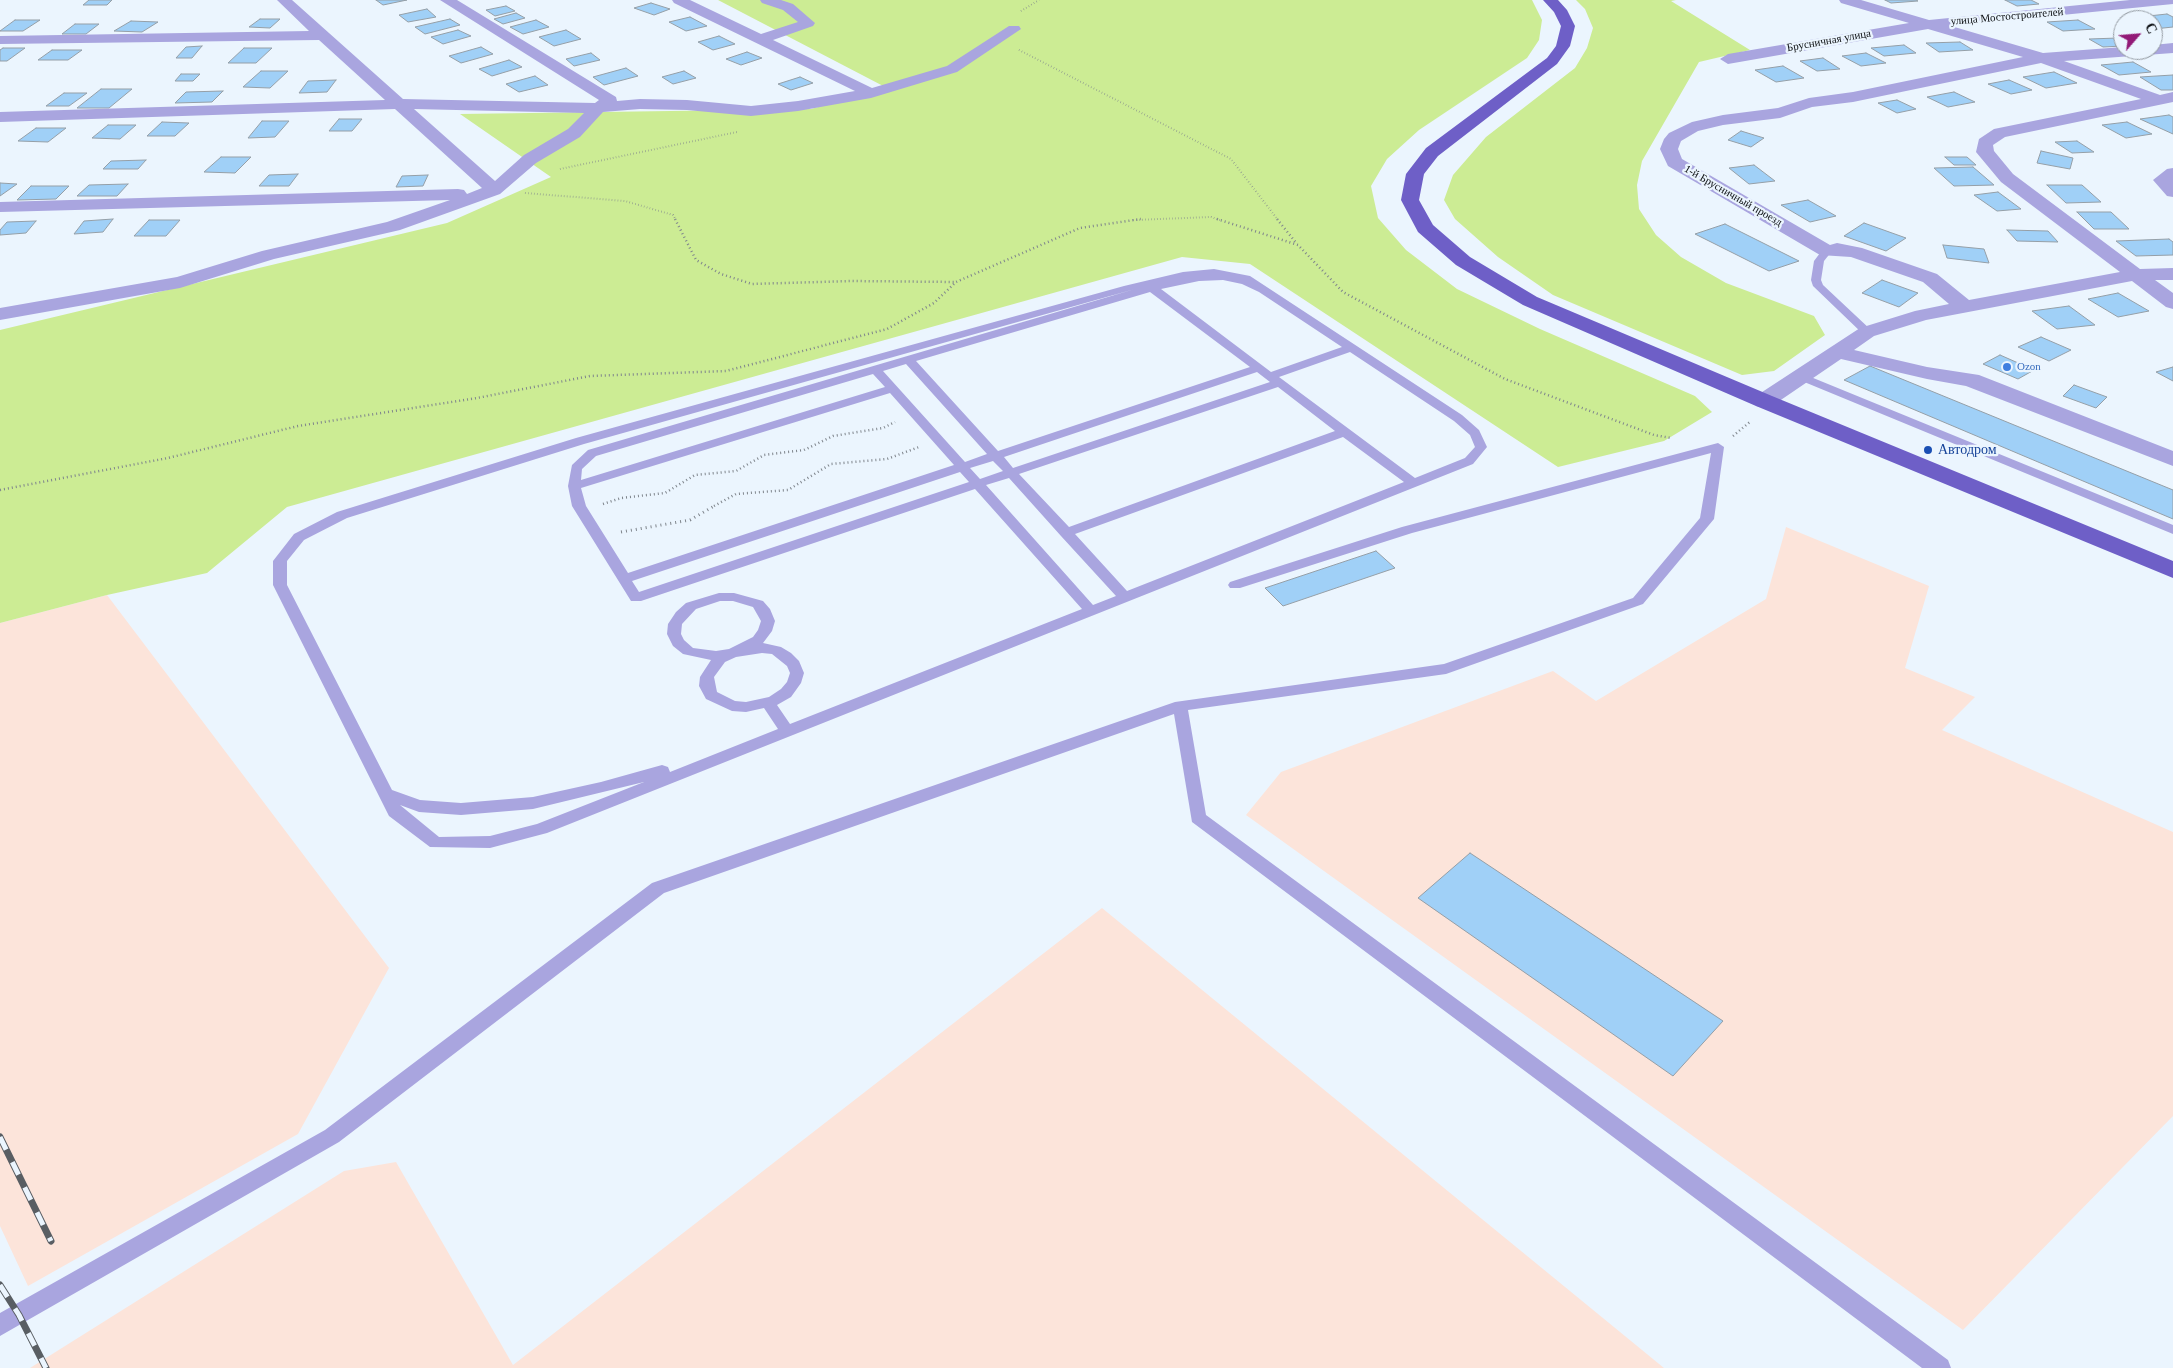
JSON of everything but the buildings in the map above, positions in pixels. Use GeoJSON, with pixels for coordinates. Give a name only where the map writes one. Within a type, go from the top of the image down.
{"type":"FeatureCollection","features":[{"type":"Feature","properties":{"kind":"main road"},"geometry":{"type":"LineString","coordinates":[[1550,0],[1560,10],[1568,26],[1563,46],[1552,61],[1432,152],[1415,174],[1410,200],[1426,228],[1463,261],[1530,301],[1764,401],[2173,570]]}},
{"type":"Feature","properties":{"kind":"street"},"geometry":{"type":"LineString","coordinates":[[284,0],[400,104],[489,192]]}},
{"type":"Feature","properties":{"kind":"street"},"geometry":{"type":"LineString","coordinates":[[0,314],[180,282],[269,256],[392,226],[489,192],[508,180],[530,159],[574,133],[598,108],[610,100],[447,0]]}},
{"type":"Feature","properties":{"kind":"street"},"geometry":{"type":"LineString","coordinates":[[679,0],[871,93]]}},
{"type":"Feature","properties":{"kind":"street"},"geometry":{"type":"LineString","coordinates":[[762,39],[808,23],[788,7],[767,0]]}},
{"type":"Feature","properties":{"kind":"street"},"geometry":{"type":"LineString","coordinates":[[1846,0],[2042,58],[2168,101]]}},
{"type":"Feature","properties":{"kind":"street"},"geometry":{"type":"LineString","coordinates":[[2056,0],[2077,10]]}},
{"type":"Feature","properties":{"kind":"street","name":"улица Мостостроителей"},"geometry":{"type":"LineString","coordinates":[[1930,24],[2173,0]]}},
{"type":"Feature","properties":{"kind":"street","name":"Брусничная улица"},"geometry":{"type":"LineString","coordinates":[[1728,59],[1930,24]]}},
{"type":"Feature","properties":{"kind":"street"},"geometry":{"type":"LineString","coordinates":[[0,117],[400,104],[598,108],[640,104],[687,105],[751,111],[798,106],[871,93],[952,69],[1014,29]]}},
{"type":"Feature","properties":{"kind":"street"},"geometry":{"type":"LineString","coordinates":[[0,40],[324,35]]}},
{"type":"Feature","properties":{"kind":"street"},"geometry":{"type":"LineString","coordinates":[[2042,58],[2113,53]]}},
{"type":"Feature","properties":{"kind":"street","name":"1-й Брусничный проезд"},"geometry":{"type":"LineString","coordinates":[[1965,307],[1930,278],[1855,252],[1827,251],[1674,162],[1669,149],[1675,137],[1683,131],[1705,124],[1780,113],[1809,103],[1853,97],[2042,58]]}},
{"type":"Feature","properties":{"kind":"street"},"geometry":{"type":"LineString","coordinates":[[2168,101],[2000,133],[1985,143],[1985,152],[2007,178],[2173,303]]}},
{"type":"Feature","properties":{"kind":"street"},"geometry":{"type":"LineString","coordinates":[[2173,173],[2162,180],[2173,192]]}},
{"type":"Feature","properties":{"kind":"street"},"geometry":{"type":"LineString","coordinates":[[0,207],[489,192]]}},
{"type":"Feature","properties":{"kind":"street"},"geometry":{"type":"LineString","coordinates":[[1764,401],[1867,332],[1922,315],[2136,276],[2173,274]]}},
{"type":"Feature","properties":{"kind":"street"},"geometry":{"type":"LineString","coordinates":[[1838,352],[1927,373],[1971,380],[2173,459]]}},
{"type":"Feature","properties":{"kind":"lane"},"geometry":{"type":"LineString","coordinates":[[1827,251],[1819,260],[1816,280],[1818,286],[1867,332]]}},
{"type":"Feature","properties":{"kind":"lane"},"geometry":{"type":"LineString","coordinates":[[1214,272],[1246,278],[1264,290],[1458,418],[1475,433],[1481,447],[1469,461],[541,829],[490,842],[436,843],[395,812],[280,585],[280,561],[299,537],[342,515],[580,441],[1128,288],[1183,275],[1214,272]]}},
{"type":"Feature","properties":{"kind":"lane"},"geometry":{"type":"LineString","coordinates":[[1264,290],[1245,281],[1223,277],[1199,278],[1152,288],[592,453],[576,468],[574,486],[582,511],[636,598],[1011,473],[1275,380],[1351,348]]}},
{"type":"Feature","properties":{"kind":"lane"},"geometry":{"type":"LineString","coordinates":[[1152,288],[1413,483]]}},
{"type":"Feature","properties":{"kind":"lane"},"geometry":{"type":"LineString","coordinates":[[908,360],[1125,597]]}},
{"type":"Feature","properties":{"kind":"lane"},"geometry":{"type":"LineString","coordinates":[[624,579],[1259,368]]}},
{"type":"Feature","properties":{"kind":"lane"},"geometry":{"type":"LineString","coordinates":[[876,370],[1090,610]]}},
{"type":"Feature","properties":{"kind":"lane"},"geometry":{"type":"LineString","coordinates":[[1801,377],[2173,530]]}},
{"type":"Feature","properties":{"kind":"lane"},"geometry":{"type":"LineString","coordinates":[[574,486],[892,389]]}},
{"type":"Feature","properties":{"kind":"lane"},"geometry":{"type":"LineString","coordinates":[[1066,533],[1344,432]]}},
{"type":"Feature","properties":{"kind":"lane"},"geometry":{"type":"LineString","coordinates":[[0,1325],[332,1136],[658,888],[1180,706],[1446,669],[1638,601],[1708,519],[1718,447],[1407,530],[1235,585]]}},
{"type":"Feature","properties":{"kind":"lane"},"geometry":{"type":"LineString","coordinates":[[691,580],[705,600]]}},
{"type":"Feature","properties":{"kind":"lane"},"geometry":{"type":"LineString","coordinates":[[732,653],[720,659],[712,668],[707,677],[707,686],[711,695],[732,706],[746,707],[768,703],[786,693],[794,683],[797,673],[794,664],[786,656],[762,648],[732,653],[701,655],[688,651],[678,643],[674,634],[675,624],[681,615],[705,600],[734,596],[758,604],[765,612],[768,621],[765,631],[758,640],[732,653]]}},
{"type":"Feature","properties":{"kind":"lane"},"geometry":{"type":"LineString","coordinates":[[768,703],[787,731]]}},
{"type":"Feature","properties":{"kind":"lane"},"geometry":{"type":"LineString","coordinates":[[1180,706],[1198,818],[1940,1368]]}},
{"type":"Feature","properties":{"kind":"lane"},"geometry":{"type":"LineString","coordinates":[[386,794],[419,806],[462,810],[533,803],[601,788],[741,749]]}},
{"type":"Feature","properties":{"kind":"path"},"geometry":{"type":"LineString","coordinates":[[1039,0],[1017,14],[1012,46],[1231,159],[1298,245]]}},
{"type":"Feature","properties":{"kind":"path"},"geometry":{"type":"LineString","coordinates":[[554,170],[741,131]]}},
{"type":"Feature","properties":{"kind":"path"},"geometry":{"type":"LineString","coordinates":[[489,192],[625,201],[673,216],[696,260],[721,274],[752,284],[851,280],[956,282]]}},
{"type":"Feature","properties":{"kind":"path"},"geometry":{"type":"LineString","coordinates":[[582,511],[621,498],[665,494],[695,475],[736,472],[764,456],[804,450],[833,436],[883,428],[913,412]]}},
{"type":"Feature","properties":{"kind":"path"},"geometry":{"type":"LineString","coordinates":[[599,539],[636,528],[690,520],[736,494],[788,490],[831,464],[887,459],[938,440]]}},
{"type":"Feature","properties":{"kind":"shaded area"},"geometry":{"type":"Polygon","coordinates":[[[1786,527],[1929,586],[1905,668],[1975,697],[1942,730],[2173,832],[2173,1116],[1963,1330],[1246,815],[1281,772],[1553,671],[1596,701],[1766,599],[1786,527]]]}},
{"type":"Feature","properties":{"kind":"shaded area"},"geometry":{"type":"Polygon","coordinates":[[[107,595],[389,968],[298,1134],[28,1286],[0,1226],[0,623],[107,595]]]}},
{"type":"Feature","properties":{"kind":"shaded area"},"geometry":{"type":"Polygon","coordinates":[[[1102,908],[1664,1368],[30,1368],[344,1171],[396,1162],[513,1365],[1102,908]]]}},
{"type":"Feature","properties":{"kind":"green space"},"geometry":{"type":"Polygon","coordinates":[[[718,0],[1532,0],[1542,20],[1539,40],[1527,58],[1419,130],[1387,159],[1371,186],[1378,218],[1406,250],[1457,289],[1540,329],[1695,396],[1712,412],[1664,441],[1558,467],[1250,264],[1182,257],[287,507],[207,573],[107,595],[0,623],[0,330],[447,223],[551,177],[460,114],[811,109],[887,88],[718,0]]]}},
{"type":"Feature","properties":{"kind":"green space"},"geometry":{"type":"Polygon","coordinates":[[[1576,0],[1676,0],[1671,1],[1750,50],[1699,62],[1642,161],[1637,185],[1639,209],[1656,235],[1681,257],[1726,283],[1814,316],[1825,335],[1774,371],[1742,375],[1553,295],[1498,257],[1455,219],[1444,200],[1453,175],[1486,137],[1575,68],[1587,48],[1593,28],[1585,9],[1576,0]]]}},
{"type":"Feature","properties":{"kind":"railway"},"geometry":{"type":"LineString","coordinates":[[0,1137],[51,1241]]}},
{"type":"Feature","properties":{"kind":"railway"},"geometry":{"type":"LineString","coordinates":[[0,1285],[19,1315],[46,1368]]}},
{"type":"Feature","properties":{"kind":"place","name":"Ozon"},"geometry":{"type":"Point","coordinates":[2007,367]}},
{"type":"Feature","properties":{"kind":"place","name":"Автодром"},"geometry":{"type":"Point","coordinates":[1928,450]}}]}
